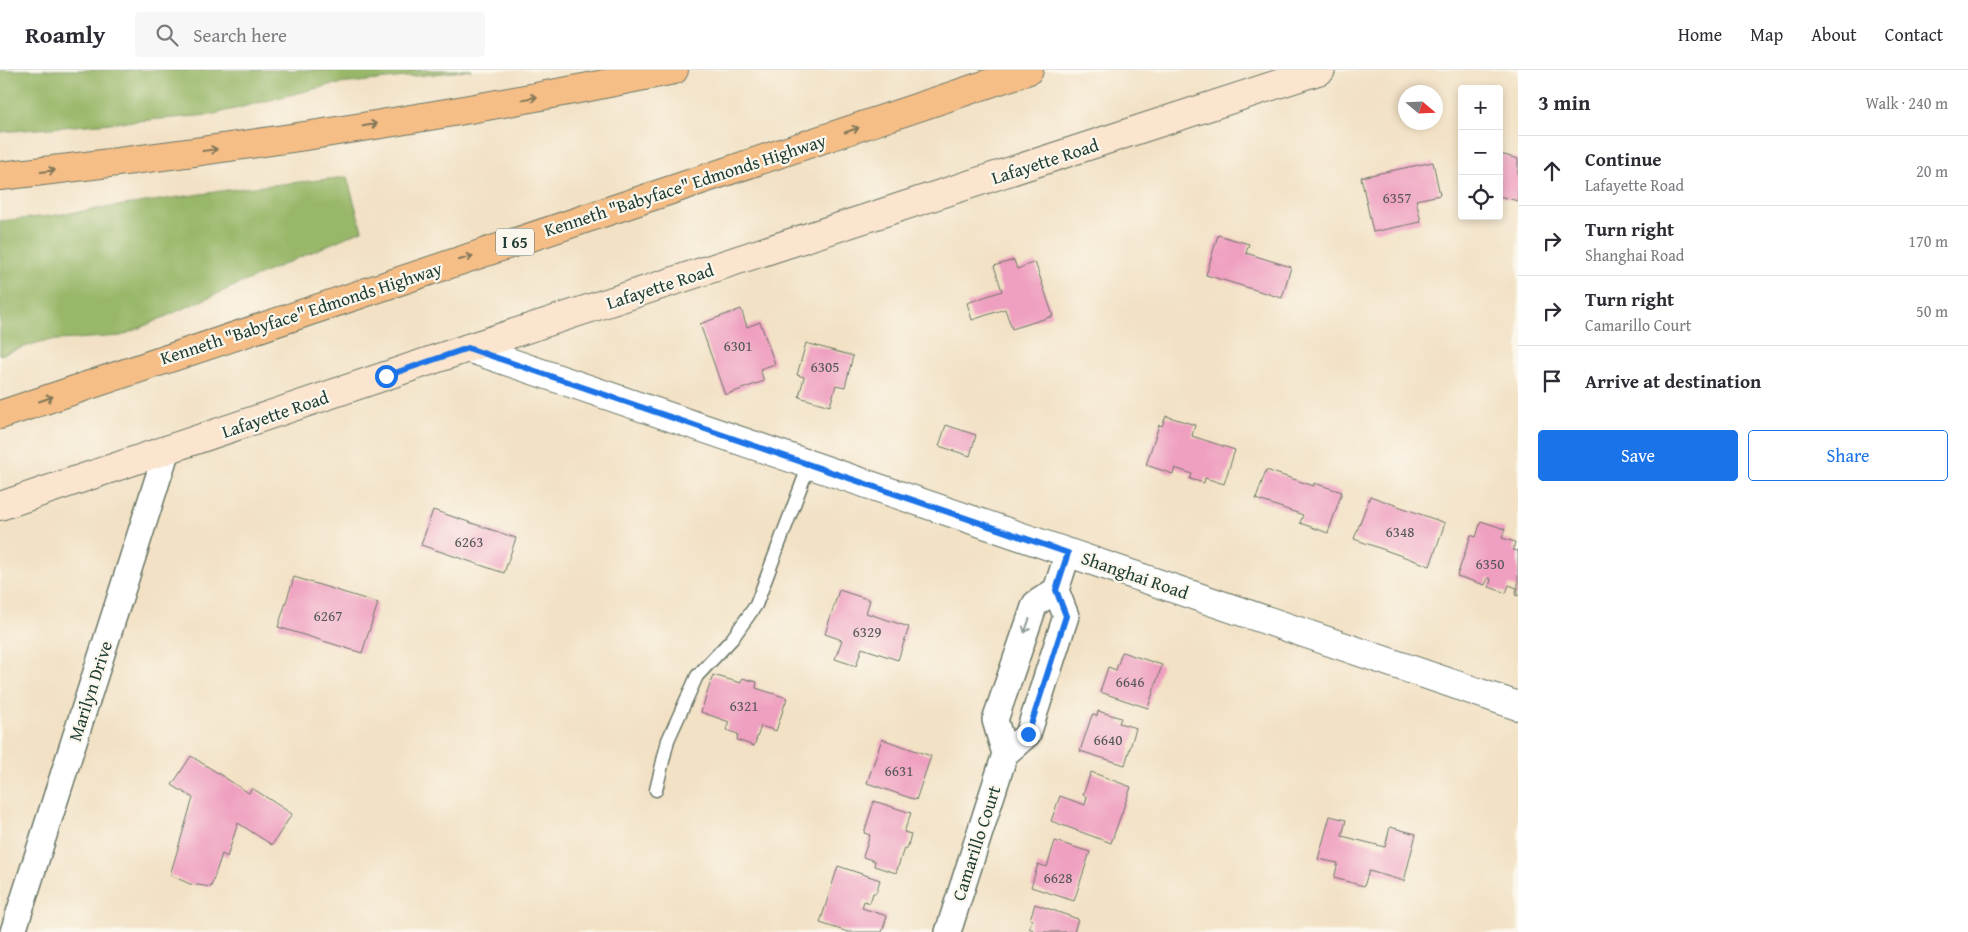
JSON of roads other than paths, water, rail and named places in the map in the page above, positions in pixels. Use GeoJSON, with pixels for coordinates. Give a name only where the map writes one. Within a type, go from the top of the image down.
{"type":"FeatureCollection","features":[{"type":"Feature","properties":{"kind":"highway"},"geometry":{"type":"LineString","coordinates":[[0,176],[275,141],[533,98],[674,70]]}},
{"type":"Feature","properties":{"kind":"highway","name":"Kenneth \"Babyface\" Edmonds Highway"},"geometry":{"type":"LineString","coordinates":[[0,415],[1030,70]]}},
{"type":"Feature","properties":{"kind":"main road","name":"Lafayette Road"},"geometry":{"type":"LineString","coordinates":[[0,506],[468,348],[1321,70]]}},
{"type":"Feature","properties":{"kind":"street","name":"Shanghai Road"},"geometry":{"type":"LineString","coordinates":[[468,348],[1518,706]]}},
{"type":"Feature","properties":{"kind":"street","name":"Marilyn Drive"},"geometry":{"type":"LineString","coordinates":[[13,932],[167,450]]}},
{"type":"Feature","properties":{"kind":"street"},"geometry":{"type":"LineString","coordinates":[[1056,590],[1066,616],[1028,734],[1005,754],[995,720],[1035,604],[1056,590],[1068,553]]}},
{"type":"Feature","properties":{"kind":"street","name":"Camarillo Court"},"geometry":{"type":"LineString","coordinates":[[948,932],[1005,754]]}},
{"type":"Feature","properties":{"kind":"lane"},"geometry":{"type":"LineString","coordinates":[[656,790],[668,740],[697,676],[732,639],[756,605],[809,465]]}}]}
